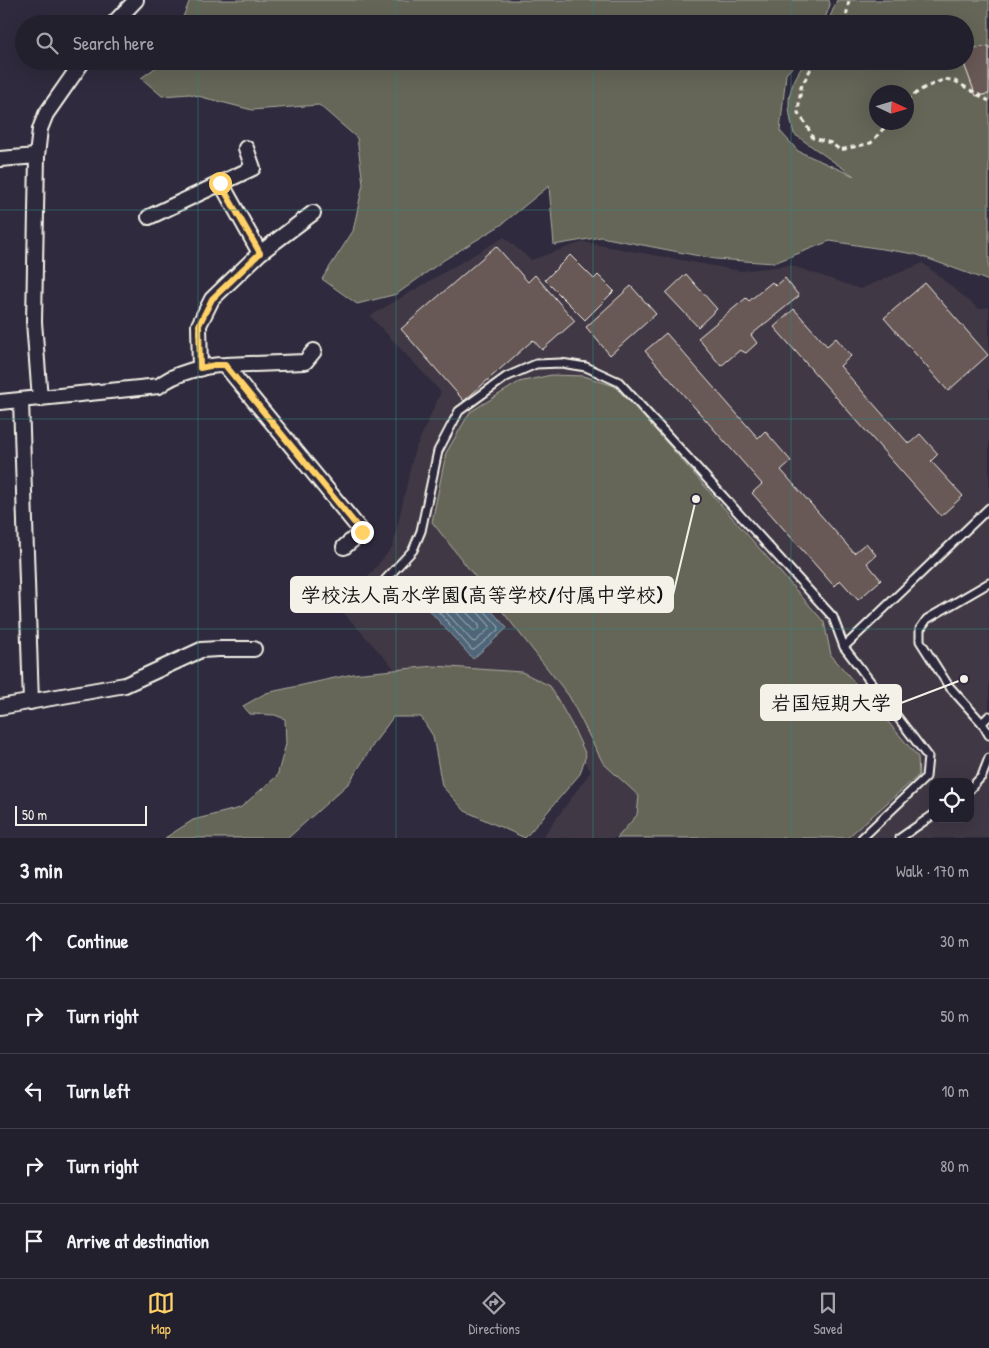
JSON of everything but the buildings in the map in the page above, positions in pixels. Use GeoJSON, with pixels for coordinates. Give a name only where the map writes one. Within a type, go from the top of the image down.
{"type":"FeatureCollection","features":[{"type":"Feature","properties":{"kind":"street"},"geometry":{"type":"LineString","coordinates":[[122,15],[136,0]]}},
{"type":"Feature","properties":{"kind":"street"},"geometry":{"type":"LineString","coordinates":[[40,399],[34,322],[37,156],[40,129],[46,114],[77,70]]}},
{"type":"Feature","properties":{"kind":"street"},"geometry":{"type":"LineString","coordinates":[[149,216],[253,168],[246,148]]}},
{"type":"Feature","properties":{"kind":"street"},"geometry":{"type":"LineString","coordinates":[[0,159],[37,156]]}},
{"type":"Feature","properties":{"kind":"street"},"geometry":{"type":"LineString","coordinates":[[220,183],[260,253]]}},
{"type":"Feature","properties":{"kind":"street"},"geometry":{"type":"LineString","coordinates":[[200,368],[199,325],[212,299],[260,253],[313,213]]}},
{"type":"Feature","properties":{"kind":"street"},"geometry":{"type":"LineString","coordinates":[[0,402],[159,386],[166,380],[200,368],[215,365],[305,362],[314,351]]}},
{"type":"Feature","properties":{"kind":"street"},"geometry":{"type":"LineString","coordinates":[[225,365],[362,532],[344,548]]}},
{"type":"Feature","properties":{"kind":"street"},"geometry":{"type":"LineString","coordinates":[[22,401],[31,702]]}},
{"type":"Feature","properties":{"kind":"street"},"geometry":{"type":"LineString","coordinates":[[0,707],[124,685],[201,650],[254,649]]}},
{"type":"Feature","properties":{"kind":"lane"},"geometry":{"type":"LineString","coordinates":[[386,580],[413,550],[416,544],[421,531],[438,450],[459,411],[506,377],[536,364],[561,362],[586,367],[619,382],[833,617],[844,647],[928,757],[926,777],[862,838]]}},
{"type":"Feature","properties":{"kind":"lane"},"geometry":{"type":"LineString","coordinates":[[844,647],[989,508]]}},
{"type":"Feature","properties":{"kind":"lane"},"geometry":{"type":"LineString","coordinates":[[989,583],[927,618],[920,630],[920,640],[948,685],[982,723],[989,736]]}},
{"type":"Feature","properties":{"kind":"lane"},"geometry":{"type":"LineString","coordinates":[[982,723],[989,716]]}},
{"type":"Feature","properties":{"kind":"lane"},"geometry":{"type":"LineString","coordinates":[[974,785],[982,776],[989,758]]}},
{"type":"Feature","properties":{"kind":"lane"},"geometry":{"type":"LineString","coordinates":[[900,838],[929,818]]}},
{"type":"Feature","properties":{"kind":"path"},"geometry":{"type":"LineString","coordinates":[[846,15],[849,0]]}},
{"type":"Feature","properties":{"kind":"path"},"geometry":{"type":"LineString","coordinates":[[810,70],[801,87],[798,113],[814,138],[831,143],[840,150],[871,143],[882,130]]}},
{"type":"Feature","properties":{"kind":"path"},"geometry":{"type":"LineString","coordinates":[[914,95],[945,79],[955,81],[989,101]]}},
{"type":"Feature","properties":{"kind":"shaded area"},"geometry":{"type":"Polygon","coordinates":[[[504,237],[531,260],[583,242],[741,271],[790,265],[860,289],[923,263],[979,309],[989,307],[989,838],[542,838],[591,771],[529,679],[400,675],[341,610],[393,546],[414,452],[441,392],[370,316],[504,237]]]}},
{"type":"Feature","properties":{"kind":"green space"},"geometry":{"type":"Polygon","coordinates":[[[190,0],[829,0],[830,5],[826,15],[184,15],[190,0]]]}},
{"type":"Feature","properties":{"kind":"green space"},"geometry":{"type":"Polygon","coordinates":[[[837,0],[989,0],[989,281],[915,254],[830,241],[774,263],[715,259],[601,237],[554,245],[549,186],[501,225],[444,260],[397,294],[357,304],[322,279],[353,231],[363,184],[357,138],[319,105],[252,110],[190,94],[162,96],[141,78],[152,70],[790,70],[786,74],[780,131],[798,151],[854,176],[794,134],[789,104],[791,88],[800,70],[974,70],[974,15],[831,15],[837,0]]]}},
{"type":"Feature","properties":{"kind":"green space"},"geometry":{"type":"Polygon","coordinates":[[[551,375],[584,376],[614,386],[637,409],[824,622],[831,655],[918,757],[919,775],[847,838],[617,838],[637,815],[639,796],[603,763],[569,696],[432,522],[446,453],[470,412],[519,382],[551,375]]]}},
{"type":"Feature","properties":{"kind":"green space"},"geometry":{"type":"Polygon","coordinates":[[[434,666],[522,672],[550,686],[572,725],[586,755],[580,774],[525,838],[465,811],[442,786],[433,736],[421,717],[393,717],[349,783],[288,838],[165,838],[193,820],[240,808],[277,776],[286,744],[285,719],[275,715],[250,714],[243,706],[266,693],[353,674],[434,666]]]}},
{"type":"Feature","properties":{"kind":"water"},"geometry":{"type":"Polygon","coordinates":[[[462,578],[507,628],[473,659],[428,609],[462,578]]]}},
{"type":"Feature","properties":{"kind":"place","name":"学校法人高水学園(高等学校/付属中学校)"},"geometry":{"type":"Point","coordinates":[696,499]}},
{"type":"Feature","properties":{"kind":"place","name":"岩国短期大学"},"geometry":{"type":"Point","coordinates":[964,679]}},
{"type":"Feature","properties":{"kind":"route"},"geometry":{"type":"LineString","coordinates":[[220,183],[260,253],[212,299],[199,325],[200,368],[225,365],[362,532]]}}]}
